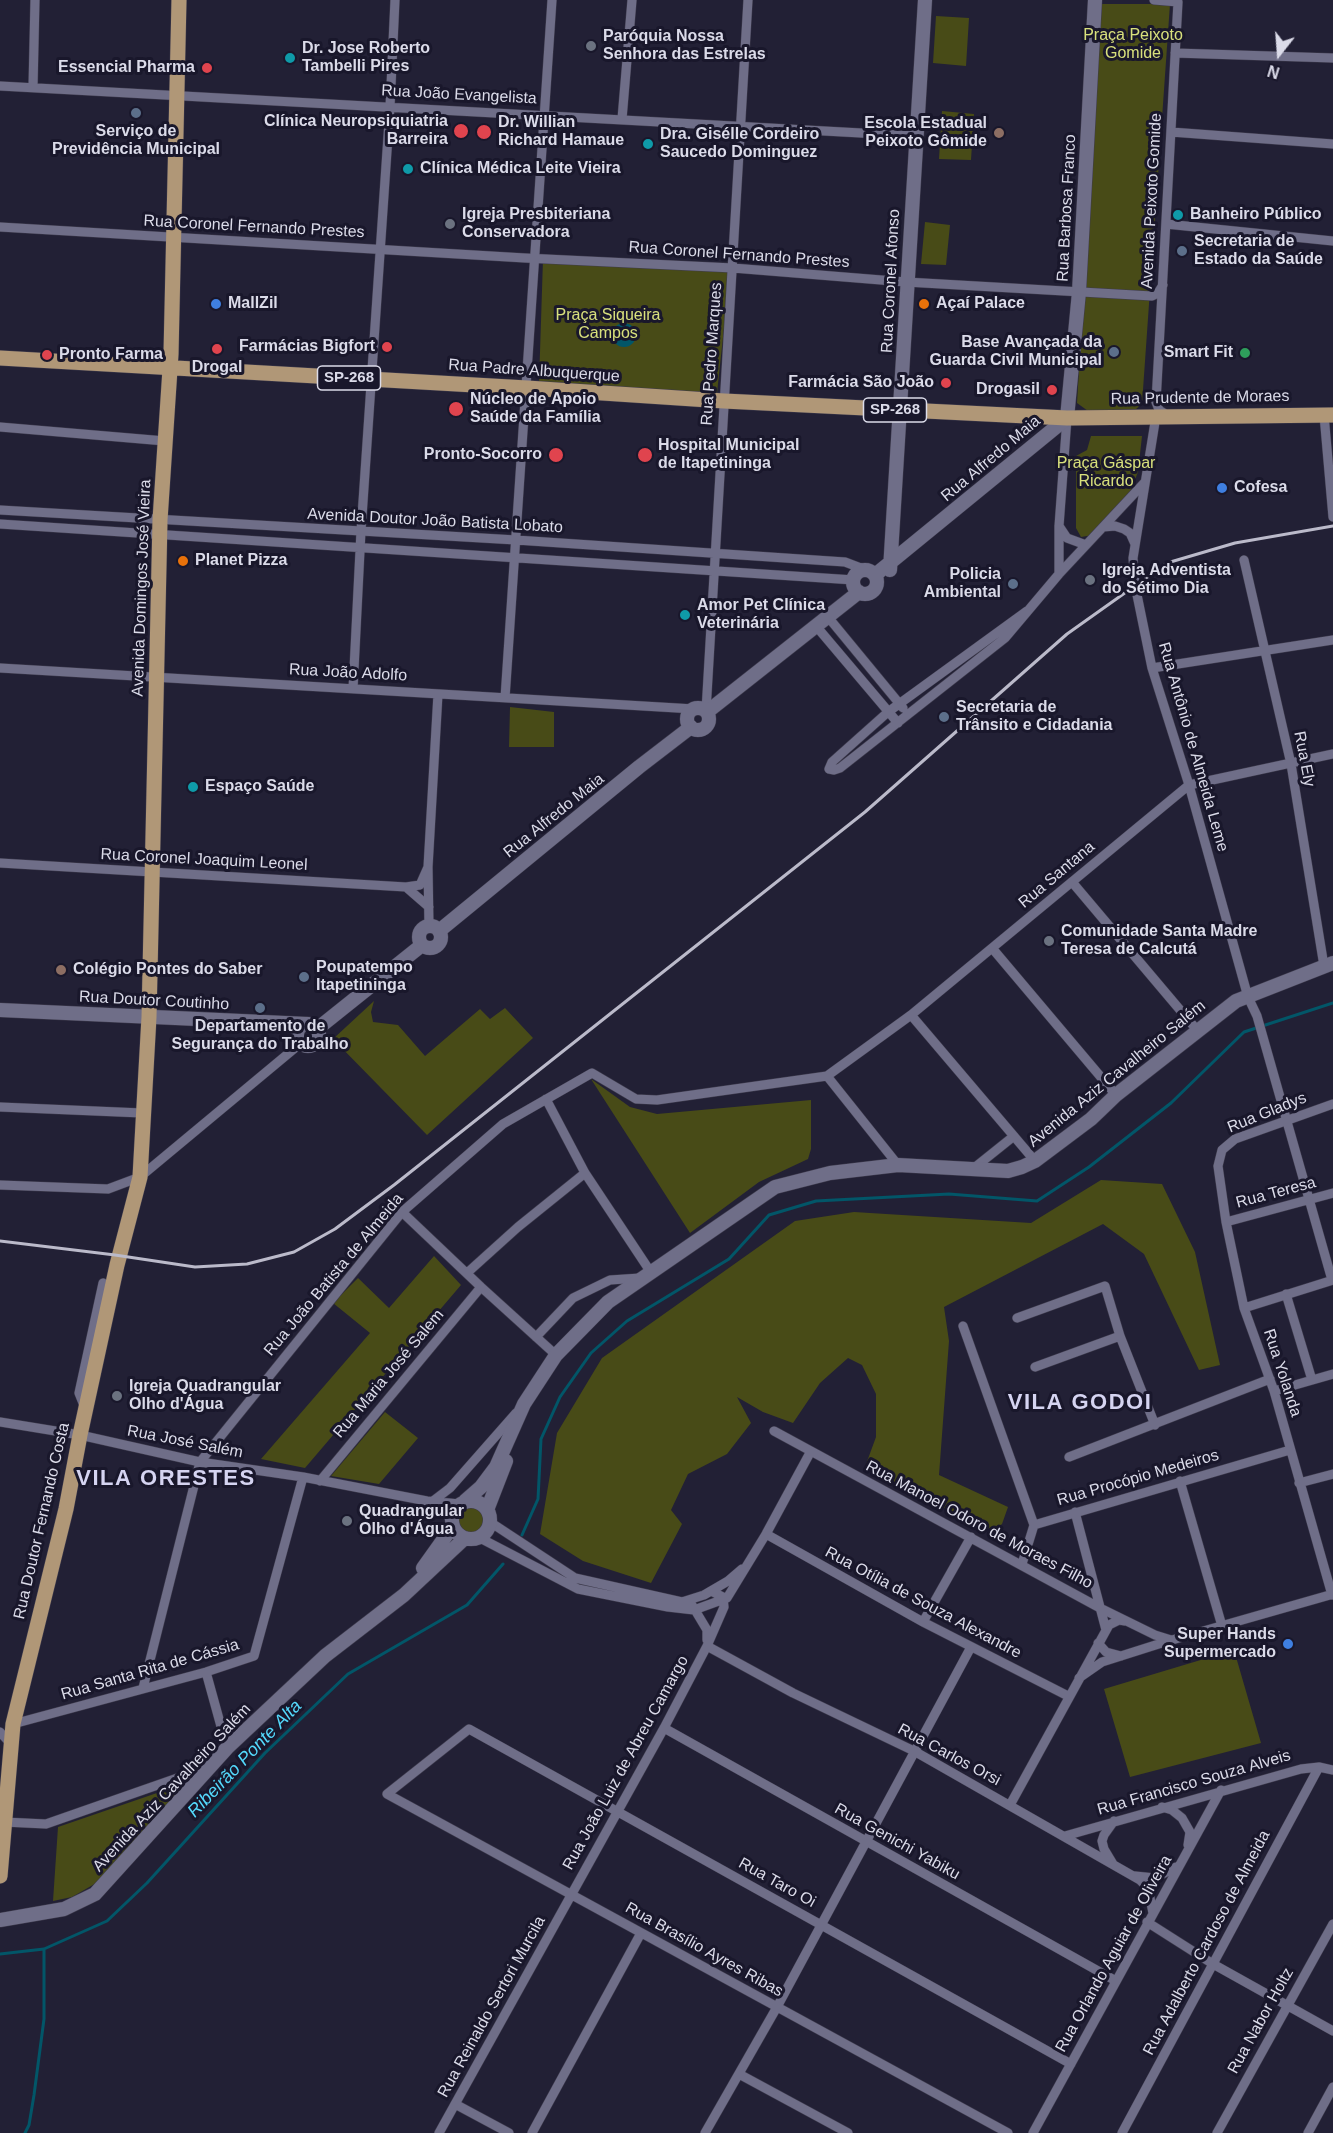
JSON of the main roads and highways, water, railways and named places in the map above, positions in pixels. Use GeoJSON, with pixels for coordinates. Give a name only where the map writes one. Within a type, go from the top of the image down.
{"type":"FeatureCollection","features":[{"type":"Feature","properties":{"kind":"main road","name":"Avenida Domingos José Vieira"},"geometry":{"type":"LineString","coordinates":[[140,1177],[149,1017],[160,527],[170,368],[179,0]]}},
{"type":"Feature","properties":{"kind":"main road","name":"Rua Coronel Afonso"},"geometry":{"type":"LineString","coordinates":[[890,570],[925,0]]}},
{"type":"Feature","properties":{"kind":"main road","name":"Rua Barbosa Franco"},"geometry":{"type":"LineString","coordinates":[[1067,418],[1079,292],[1095,0]]}},
{"type":"Feature","properties":{"kind":"main road","name":"Rua Padre Albuquerque"},"geometry":{"type":"LineString","coordinates":[[0,358],[724,401],[1067,418]]}},
{"type":"Feature","properties":{"kind":"main road","name":"Rua Prudente de Moraes"},"geometry":{"type":"LineString","coordinates":[[1067,418],[1156,412],[1329,415]]}},
{"type":"Feature","properties":{"kind":"main road","name":"Rua Alfredo Maia"},"geometry":{"type":"LineString","coordinates":[[872,577],[890,570],[937,526],[1067,418]]}},
{"type":"Feature","properties":{"kind":"main road"},"geometry":{"type":"LineString","coordinates":[[858,572],[872,577],[867,593],[857,586],[858,572]]}},
{"type":"Feature","properties":{"kind":"main road","name":"Rua Alfredo Maia"},"geometry":{"type":"LineString","coordinates":[[312,1027],[422,945],[429,948],[438,945],[441,937],[434,929],[691,727],[688,715],[702,710],[828,617],[857,586]]}},
{"type":"Feature","properties":{"kind":"main road","name":"Avenida Aziz Cavalheiro Salém"},"geometry":{"type":"LineString","coordinates":[[463,1503],[496,1467],[526,1401],[556,1355],[608,1302],[775,1187],[830,1173],[898,1166],[1008,1171],[1022,1167],[1035,1161],[1091,1119],[1116,1095],[1236,1001],[1328,964]]}},
{"type":"Feature","properties":{"kind":"main road","name":"Rua Doutor Coutinho"},"geometry":{"type":"LineString","coordinates":[[0,1010],[312,1027]]}},
{"type":"Feature","properties":{"kind":"main road"},"geometry":{"type":"LineString","coordinates":[[301,1044],[310,1046],[316,1043],[319,1035],[312,1027]]}},
{"type":"Feature","properties":{"kind":"main road","name":"Rua Doutor Fernando Costa"},"geometry":{"type":"LineString","coordinates":[[0,1876],[14,1724],[66,1509],[117,1267],[140,1177]]}},
{"type":"Feature","properties":{"kind":"main road","name":"Avenida Aziz Cavalheiro Salém"},"geometry":{"type":"LineString","coordinates":[[489,1516],[526,1401]]}},
{"type":"Feature","properties":{"kind":"main road"},"geometry":{"type":"LineString","coordinates":[[477,1502],[489,1516],[484,1534],[472,1538],[456,1531],[453,1523],[456,1508],[463,1503],[477,1502]]}},
{"type":"Feature","properties":{"kind":"main road","name":"Avenida Aziz Cavalheiro Salém"},"geometry":{"type":"LineString","coordinates":[[404,1595],[453,1523]]}},
{"type":"Feature","properties":{"kind":"main road","name":"Avenida Aziz Cavalheiro Salém"},"geometry":{"type":"LineString","coordinates":[[0,1920],[64,1909],[95,1894],[227,1748],[325,1656],[404,1595],[472,1538]]}},
{"type":"Feature","properties":{"kind":"water"},"geometry":{"type":"Polygon","coordinates":[[[624,323],[633,326],[636,335],[633,344],[624,347],[615,344],[612,335],[615,326],[624,323]]]}},
{"type":"Feature","properties":{"kind":"waterway"},"geometry":{"type":"LineString","coordinates":[[522,1535],[538,1499],[541,1439],[560,1397],[591,1353],[627,1321],[729,1259],[769,1215],[816,1201],[949,1194],[1037,1201],[1089,1167],[1171,1103],[1244,1032],[1333,1003]]}},
{"type":"Feature","properties":{"kind":"waterway","name":"Ribeirão Ponte Alta"},"geometry":{"type":"LineString","coordinates":[[0,1954],[44,1949],[107,1921],[147,1883],[265,1753],[348,1674],[467,1605],[503,1564]]}},
{"type":"Feature","properties":{"kind":"waterway"},"geometry":{"type":"LineString","coordinates":[[25,2133],[29,2125],[44,2019],[44,1949]]}},
{"type":"Feature","properties":{"kind":"railway"},"geometry":{"type":"LineString","coordinates":[[0,1241],[195,1267],[247,1264],[294,1252],[335,1229],[394,1185],[865,812],[1067,634],[1167,563],[1235,543],[1333,526]]}},
{"type":"Feature","properties":{"kind":"place","name":"Paróquia Nossa Senhora das Estrelas"},"geometry":{"type":"Point","coordinates":[591,46]}},
{"type":"Feature","properties":{"kind":"place","name":"Dr. Jose Roberto Tambelli Pires"},"geometry":{"type":"Point","coordinates":[290,58]}},
{"type":"Feature","properties":{"kind":"place","name":"Essencial Pharma"},"geometry":{"type":"Point","coordinates":[207,68]}},
{"type":"Feature","properties":{"kind":"place","name":"Serviço de Previdência Municipal"},"geometry":{"type":"Point","coordinates":[136,113]}},
{"type":"Feature","properties":{"kind":"place","name":"Clínica Neuropsiquiatria Barreira"},"geometry":{"type":"Point","coordinates":[461,131]}},
{"type":"Feature","properties":{"kind":"place","name":"Dr. Willian Richard Hamaue"},"geometry":{"type":"Point","coordinates":[484,132]}},
{"type":"Feature","properties":{"kind":"place","name":"Escola Estadual Peixoto Gômide"},"geometry":{"type":"Point","coordinates":[999,133]}},
{"type":"Feature","properties":{"kind":"place","name":"Dra. Gisélle Cordeiro Saucedo Dominguez"},"geometry":{"type":"Point","coordinates":[648,144]}},
{"type":"Feature","properties":{"kind":"place","name":"Clínica Médica Leite Vieira"},"geometry":{"type":"Point","coordinates":[408,169]}},
{"type":"Feature","properties":{"kind":"place","name":"Banheiro Público"},"geometry":{"type":"Point","coordinates":[1178,215]}},
{"type":"Feature","properties":{"kind":"place","name":"Igreja Presbiteriana Conservadora"},"geometry":{"type":"Point","coordinates":[450,224]}},
{"type":"Feature","properties":{"kind":"place","name":"Secretaria de Estado da Saúde"},"geometry":{"type":"Point","coordinates":[1182,251]}},
{"type":"Feature","properties":{"kind":"place","name":"MallZil"},"geometry":{"type":"Point","coordinates":[216,304]}},
{"type":"Feature","properties":{"kind":"place","name":"Açaí Palace"},"geometry":{"type":"Point","coordinates":[924,304]}},
{"type":"Feature","properties":{"kind":"place","name":"Farmácias Bigfort"},"geometry":{"type":"Point","coordinates":[387,347]}},
{"type":"Feature","properties":{"kind":"place","name":"Drogal"},"geometry":{"type":"Point","coordinates":[217,349]}},
{"type":"Feature","properties":{"kind":"place","name":"Base Avançada da Guarda Civil Municipal"},"geometry":{"type":"Point","coordinates":[1114,352]}},
{"type":"Feature","properties":{"kind":"place","name":"Smart Fit"},"geometry":{"type":"Point","coordinates":[1245,353]}},
{"type":"Feature","properties":{"kind":"place","name":"Pronto Farma"},"geometry":{"type":"Point","coordinates":[47,355]}},
{"type":"Feature","properties":{"kind":"place","name":"Farmácia São João"},"geometry":{"type":"Point","coordinates":[946,383]}},
{"type":"Feature","properties":{"kind":"place","name":"Drogasil"},"geometry":{"type":"Point","coordinates":[1052,390]}},
{"type":"Feature","properties":{"kind":"place","name":"Núcleo de Apoio Saúde da Família"},"geometry":{"type":"Point","coordinates":[456,409]}},
{"type":"Feature","properties":{"kind":"place","name":"Pronto-Socorro"},"geometry":{"type":"Point","coordinates":[556,455]}},
{"type":"Feature","properties":{"kind":"place","name":"Hospital Municipal de Itapetininga"},"geometry":{"type":"Point","coordinates":[645,455]}},
{"type":"Feature","properties":{"kind":"place","name":"Cofesa"},"geometry":{"type":"Point","coordinates":[1222,488]}},
{"type":"Feature","properties":{"kind":"place","name":"Planet Pizza"},"geometry":{"type":"Point","coordinates":[183,561]}},
{"type":"Feature","properties":{"kind":"place","name":"Igreja Adventista do Sétimo Dia"},"geometry":{"type":"Point","coordinates":[1090,580]}},
{"type":"Feature","properties":{"kind":"place","name":"Policia Ambiental"},"geometry":{"type":"Point","coordinates":[1013,584]}},
{"type":"Feature","properties":{"kind":"place","name":"Amor Pet Clínica Veterinária"},"geometry":{"type":"Point","coordinates":[685,615]}},
{"type":"Feature","properties":{"kind":"place","name":"Secretaria de Trânsito e Cidadania"},"geometry":{"type":"Point","coordinates":[944,717]}},
{"type":"Feature","properties":{"kind":"place","name":"Espaço Saúde"},"geometry":{"type":"Point","coordinates":[193,787]}},
{"type":"Feature","properties":{"kind":"place","name":"Comunidade Santa Madre Teresa de Calcutá"},"geometry":{"type":"Point","coordinates":[1049,941]}},
{"type":"Feature","properties":{"kind":"place","name":"Colégio Pontes do Saber"},"geometry":{"type":"Point","coordinates":[61,970]}},
{"type":"Feature","properties":{"kind":"place","name":"Poupatempo Itapetininga"},"geometry":{"type":"Point","coordinates":[304,977]}},
{"type":"Feature","properties":{"kind":"place","name":"Departamento de Segurança do Trabalho"},"geometry":{"type":"Point","coordinates":[260,1008]}},
{"type":"Feature","properties":{"kind":"place","name":"Igreja Quadrangular Olho d'Água"},"geometry":{"type":"Point","coordinates":[117,1396]}},
{"type":"Feature","properties":{"kind":"place","name":"Quadrangular Olho d'Água"},"geometry":{"type":"Point","coordinates":[347,1521]}},
{"type":"Feature","properties":{"kind":"place","name":"Super Hands Supermercado"},"geometry":{"type":"Point","coordinates":[1288,1644]}},
{"type":"Feature","properties":{"kind":"district","name":"VILA GODOI"},"geometry":{"type":"Point","coordinates":[1080,1403]}},
{"type":"Feature","properties":{"kind":"district","name":"VILA ORESTES"},"geometry":{"type":"Point","coordinates":[166,1479]}},
{"type":"Feature","properties":{"kind":"park label","name":"Praça Peixoto Gomide"},"geometry":{"type":"Point","coordinates":[1133,45]}},
{"type":"Feature","properties":{"kind":"park label","name":"Praça Siqueira Campos"},"geometry":{"type":"Point","coordinates":[608,325]}},
{"type":"Feature","properties":{"kind":"park label","name":"Praça Gáspar Ricardo"},"geometry":{"type":"Point","coordinates":[1106,473]}}]}
